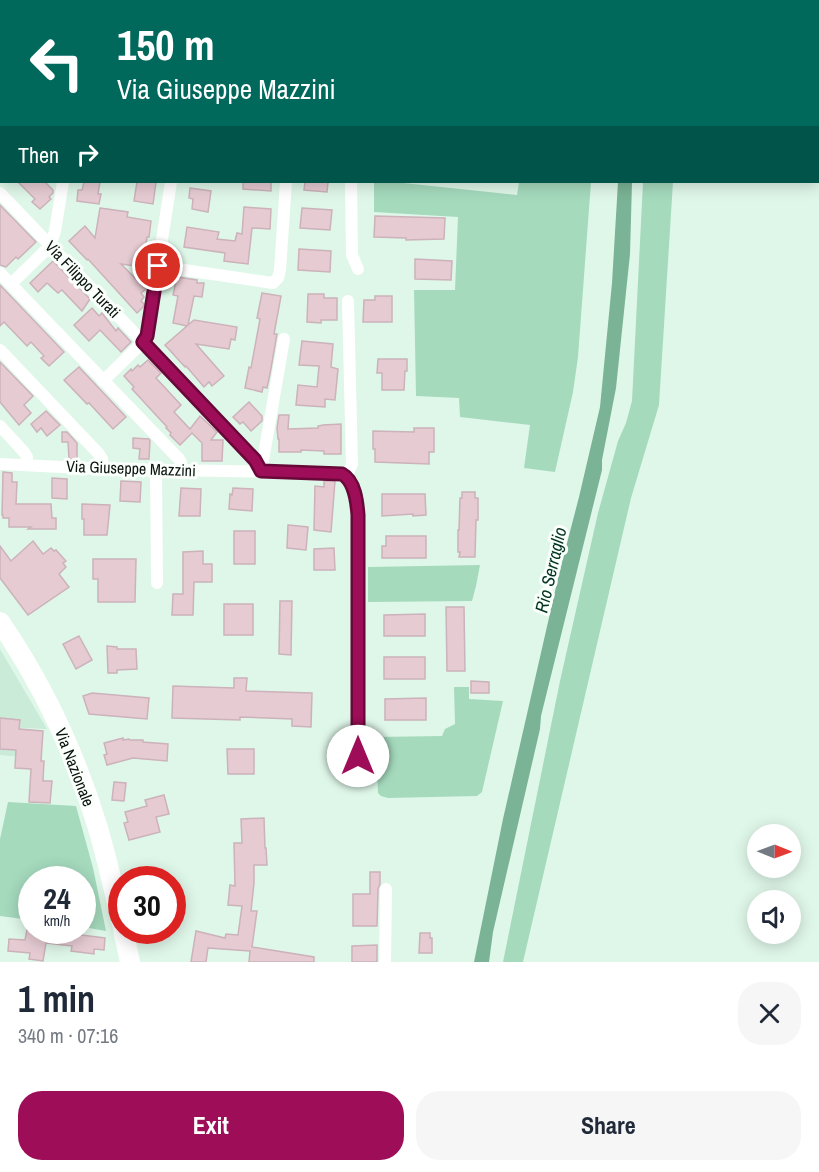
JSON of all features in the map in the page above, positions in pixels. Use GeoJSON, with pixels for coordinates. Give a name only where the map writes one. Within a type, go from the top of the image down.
{"type":"FeatureCollection","features":[{"type":"Feature","properties":{"kind":"main road","name":"Via Nazionale"},"geometry":{"type":"LineString","coordinates":[[0,622],[18,648],[69,745],[80,773],[108,867]]}},
{"type":"Feature","properties":{"kind":"main road"},"geometry":{"type":"LineString","coordinates":[[126,944],[130,962]]}},
{"type":"Feature","properties":{"kind":"street"},"geometry":{"type":"LineString","coordinates":[[11,284],[50,246],[55,231],[63,183]]}},
{"type":"Feature","properties":{"kind":"street"},"geometry":{"type":"LineString","coordinates":[[103,381],[147,336],[171,183]]}},
{"type":"Feature","properties":{"kind":"street"},"geometry":{"type":"LineString","coordinates":[[158,266],[273,283],[278,278],[280,270],[286,183]]}},
{"type":"Feature","properties":{"kind":"street"},"geometry":{"type":"LineString","coordinates":[[351,183],[352,255],[358,269]]}},
{"type":"Feature","properties":{"kind":"street","name":"Via Filippo Turati"},"geometry":{"type":"LineString","coordinates":[[0,193],[255,460],[261,471]]}},
{"type":"Feature","properties":{"kind":"street"},"geometry":{"type":"LineString","coordinates":[[0,273],[179,459],[182,470]]}},
{"type":"Feature","properties":{"kind":"street"},"geometry":{"type":"LineString","coordinates":[[348,301],[352,464],[346,475],[353,491],[358,515],[358,756]]}},
{"type":"Feature","properties":{"kind":"street"},"geometry":{"type":"LineString","coordinates":[[261,471],[284,339]]}},
{"type":"Feature","properties":{"kind":"street"},"geometry":{"type":"LineString","coordinates":[[0,350],[99,454],[103,469]]}},
{"type":"Feature","properties":{"kind":"street"},"geometry":{"type":"LineString","coordinates":[[0,426],[24,452],[27,464]]}},
{"type":"Feature","properties":{"kind":"street","name":"Via Giuseppe Mazzini"},"geometry":{"type":"LineString","coordinates":[[0,464],[346,475]]}},
{"type":"Feature","properties":{"kind":"street"},"geometry":{"type":"LineString","coordinates":[[156,470],[157,583]]}},
{"type":"Feature","properties":{"kind":"street"},"geometry":{"type":"LineString","coordinates":[[385,962],[386,889]]}},
{"type":"Feature","properties":{"kind":"shaded area"},"geometry":{"type":"Polygon","coordinates":[[[374,183],[403,183],[517,195],[519,183],[591,183],[578,357],[573,392],[555,472],[524,468],[530,425],[460,417],[459,398],[416,396],[414,290],[455,290],[458,217],[374,212],[374,183]]]}},
{"type":"Feature","properties":{"kind":"shaded area"},"geometry":{"type":"Polygon","coordinates":[[[618,183],[632,183],[630,254],[616,388],[602,470],[541,716],[540,729],[493,932],[489,962],[474,962],[503,819],[600,407],[612,283],[618,183]]]}},
{"type":"Feature","properties":{"kind":"shaded area"},"geometry":{"type":"Polygon","coordinates":[[[643,183],[673,183],[659,405],[631,498],[523,962],[503,962],[560,681],[598,513],[632,401],[643,183]]]}},
{"type":"Feature","properties":{"kind":"shaded area"},"geometry":{"type":"Polygon","coordinates":[[[480,565],[472,601],[368,602],[368,567],[480,565]]]}},
{"type":"Feature","properties":{"kind":"shaded area"},"geometry":{"type":"Polygon","coordinates":[[[0,649],[47,729],[22,728],[20,757],[0,755],[0,649]]]}},
{"type":"Feature","properties":{"kind":"shaded area"},"geometry":{"type":"Polygon","coordinates":[[[454,687],[469,687],[469,699],[503,701],[482,792],[477,796],[388,798],[381,796],[378,793],[376,737],[442,736],[445,729],[455,724],[454,687]]]}},
{"type":"Feature","properties":{"kind":"shaded area"},"geometry":{"type":"Polygon","coordinates":[[[8,802],[76,806],[92,866],[18,866],[18,918],[0,916],[0,839],[8,802]]]}},
{"type":"Feature","properties":{"kind":"shaded area"},"geometry":{"type":"Polygon","coordinates":[[[96,883],[106,931],[96,929],[96,883]]]}},
{"type":"Feature","properties":{"kind":"building"},"geometry":{"type":"Polygon","coordinates":[[[19,183],[46,183],[53,190],[49,197],[51,199],[40,209],[32,202],[35,199],[19,183]]]}},
{"type":"Feature","properties":{"kind":"building"},"geometry":{"type":"Polygon","coordinates":[[[84,183],[100,183],[99,204],[77,201],[78,190],[82,190],[84,183]]]}},
{"type":"Feature","properties":{"kind":"building"},"geometry":{"type":"Polygon","coordinates":[[[137,183],[156,183],[153,204],[134,201],[137,183]]]}},
{"type":"Feature","properties":{"kind":"building"},"geometry":{"type":"Polygon","coordinates":[[[243,183],[271,183],[271,191],[243,189],[243,183]]]}},
{"type":"Feature","properties":{"kind":"building"},"geometry":{"type":"Polygon","coordinates":[[[305,183],[328,183],[327,192],[304,190],[305,183]]]}},
{"type":"Feature","properties":{"kind":"building"},"geometry":{"type":"Polygon","coordinates":[[[190,188],[211,191],[208,212],[192,209],[193,199],[189,198],[190,188]]]}},
{"type":"Feature","properties":{"kind":"building"},"geometry":{"type":"Polygon","coordinates":[[[0,205],[36,242],[6,267],[0,265],[0,205]]]}},
{"type":"Feature","properties":{"kind":"building"},"geometry":{"type":"Polygon","coordinates":[[[244,207],[271,209],[270,229],[252,228],[248,264],[224,261],[225,253],[184,247],[187,227],[219,232],[217,239],[235,241],[237,233],[242,234],[244,207]]]}},
{"type":"Feature","properties":{"kind":"building"},"geometry":{"type":"Polygon","coordinates":[[[100,208],[128,212],[127,217],[151,221],[143,267],[121,264],[146,289],[141,293],[144,297],[141,301],[144,304],[143,307],[137,313],[69,241],[85,226],[95,238],[100,208]]]}},
{"type":"Feature","properties":{"kind":"building"},"geometry":{"type":"Polygon","coordinates":[[[302,208],[332,210],[330,230],[300,228],[302,208]]]}},
{"type":"Feature","properties":{"kind":"building"},"geometry":{"type":"Polygon","coordinates":[[[375,216],[445,218],[444,239],[406,240],[406,238],[374,237],[375,216]]]}},
{"type":"Feature","properties":{"kind":"building"},"geometry":{"type":"Polygon","coordinates":[[[299,249],[331,251],[330,272],[298,270],[299,249]]]}},
{"type":"Feature","properties":{"kind":"building"},"geometry":{"type":"Polygon","coordinates":[[[415,259],[452,261],[451,280],[415,279],[415,259]]]}},
{"type":"Feature","properties":{"kind":"building"},"geometry":{"type":"Polygon","coordinates":[[[53,261],[90,299],[82,311],[62,290],[58,293],[47,283],[38,292],[30,283],[53,261]]]}},
{"type":"Feature","properties":{"kind":"building"},"geometry":{"type":"Polygon","coordinates":[[[177,277],[204,283],[202,297],[194,296],[188,325],[194,320],[237,327],[235,340],[231,339],[229,349],[196,344],[224,376],[212,386],[209,382],[204,387],[165,345],[187,326],[173,323],[178,296],[173,295],[177,277]]]}},
{"type":"Feature","properties":{"kind":"building"},"geometry":{"type":"Polygon","coordinates":[[[0,285],[64,352],[49,366],[41,358],[44,356],[31,342],[27,346],[4,322],[0,326],[0,285]]]}},
{"type":"Feature","properties":{"kind":"building"},"geometry":{"type":"Polygon","coordinates":[[[262,293],[281,296],[270,374],[267,388],[263,387],[262,392],[245,388],[260,319],[257,318],[262,293]]]}},
{"type":"Feature","properties":{"kind":"building"},"geometry":{"type":"Polygon","coordinates":[[[308,294],[324,294],[324,298],[337,298],[337,320],[321,320],[321,323],[307,322],[308,294]]]}},
{"type":"Feature","properties":{"kind":"building"},"geometry":{"type":"Polygon","coordinates":[[[375,296],[392,296],[392,322],[363,322],[364,300],[375,300],[375,296]]]}},
{"type":"Feature","properties":{"kind":"building"},"geometry":{"type":"Polygon","coordinates":[[[92,308],[99,316],[102,313],[116,331],[118,328],[131,342],[121,352],[100,330],[89,341],[74,325],[92,308]]]}},
{"type":"Feature","properties":{"kind":"building"},"geometry":{"type":"Polygon","coordinates":[[[302,341],[333,344],[331,367],[338,369],[335,400],[325,399],[325,407],[296,405],[298,385],[317,387],[319,366],[299,365],[302,341]]]}},
{"type":"Feature","properties":{"kind":"building"},"geometry":{"type":"Polygon","coordinates":[[[378,359],[407,359],[404,390],[382,390],[382,373],[377,373],[378,359]]]}},
{"type":"Feature","properties":{"kind":"building"},"geometry":{"type":"Polygon","coordinates":[[[148,360],[161,373],[156,378],[181,405],[174,412],[190,429],[200,416],[217,432],[211,440],[223,440],[222,461],[202,461],[202,443],[192,433],[180,445],[170,435],[167,427],[132,389],[134,387],[124,376],[131,369],[132,371],[138,365],[140,367],[148,360]]]}},
{"type":"Feature","properties":{"kind":"building"},"geometry":{"type":"Polygon","coordinates":[[[0,362],[33,396],[24,405],[31,413],[19,425],[0,402],[0,362]]]}},
{"type":"Feature","properties":{"kind":"building"},"geometry":{"type":"Polygon","coordinates":[[[79,367],[126,417],[113,429],[64,380],[79,367]]]}},
{"type":"Feature","properties":{"kind":"building"},"geometry":{"type":"Polygon","coordinates":[[[249,402],[262,416],[262,421],[251,431],[243,422],[240,424],[233,417],[249,402]]]}},
{"type":"Feature","properties":{"kind":"building"},"geometry":{"type":"Polygon","coordinates":[[[46,411],[60,425],[47,436],[41,428],[37,432],[31,424],[46,411]]]}},
{"type":"Feature","properties":{"kind":"building"},"geometry":{"type":"Polygon","coordinates":[[[279,415],[289,415],[288,429],[318,428],[323,425],[341,424],[341,454],[301,450],[301,452],[279,452],[277,428],[279,415]]]}},
{"type":"Feature","properties":{"kind":"building"},"geometry":{"type":"Polygon","coordinates":[[[414,428],[434,428],[434,452],[429,452],[429,464],[375,462],[373,431],[414,432],[414,428]]]}},
{"type":"Feature","properties":{"kind":"building"},"geometry":{"type":"Polygon","coordinates":[[[62,432],[67,432],[77,443],[77,459],[69,459],[68,442],[62,442],[62,432]]]}},
{"type":"Feature","properties":{"kind":"building"},"geometry":{"type":"Polygon","coordinates":[[[133,438],[149,439],[149,459],[139,459],[140,449],[133,448],[133,438]]]}},
{"type":"Feature","properties":{"kind":"building"},"geometry":{"type":"Polygon","coordinates":[[[3,472],[12,473],[12,482],[17,482],[16,504],[51,504],[52,518],[56,518],[56,529],[9,527],[9,518],[3,518],[2,515],[3,472]]]}},
{"type":"Feature","properties":{"kind":"building"},"geometry":{"type":"Polygon","coordinates":[[[52,478],[67,479],[67,499],[52,498],[52,478]]]}},
{"type":"Feature","properties":{"kind":"building"},"geometry":{"type":"Polygon","coordinates":[[[121,481],[141,482],[140,502],[120,501],[121,481]]]}},
{"type":"Feature","properties":{"kind":"building"},"geometry":{"type":"Polygon","coordinates":[[[324,481],[335,481],[331,532],[314,530],[315,486],[324,487],[324,481]]]}},
{"type":"Feature","properties":{"kind":"building"},"geometry":{"type":"Polygon","coordinates":[[[181,488],[201,489],[200,516],[179,516],[181,488]]]}},
{"type":"Feature","properties":{"kind":"building"},"geometry":{"type":"Polygon","coordinates":[[[233,488],[253,489],[252,511],[229,509],[230,494],[232,495],[233,488]]]}},
{"type":"Feature","properties":{"kind":"building"},"geometry":{"type":"Polygon","coordinates":[[[462,492],[475,492],[475,498],[478,498],[475,557],[459,557],[460,552],[458,552],[462,492]]]}},
{"type":"Feature","properties":{"kind":"building"},"geometry":{"type":"Polygon","coordinates":[[[382,494],[425,494],[426,515],[382,516],[382,494]]]}},
{"type":"Feature","properties":{"kind":"building"},"geometry":{"type":"Polygon","coordinates":[[[82,504],[110,505],[107,535],[84,535],[82,504]]]}},
{"type":"Feature","properties":{"kind":"building"},"geometry":{"type":"Polygon","coordinates":[[[288,525],[308,527],[306,550],[287,548],[288,525]]]}},
{"type":"Feature","properties":{"kind":"building"},"geometry":{"type":"Polygon","coordinates":[[[234,531],[255,531],[255,564],[234,564],[234,531]]]}},
{"type":"Feature","properties":{"kind":"building"},"geometry":{"type":"Polygon","coordinates":[[[386,536],[426,536],[426,558],[382,558],[382,546],[386,546],[386,536]]]}},
{"type":"Feature","properties":{"kind":"building"},"geometry":{"type":"Polygon","coordinates":[[[33,541],[43,554],[51,548],[66,561],[63,563],[66,567],[59,574],[69,587],[28,615],[0,578],[0,546],[11,561],[33,541]]]}},
{"type":"Feature","properties":{"kind":"building"},"geometry":{"type":"Polygon","coordinates":[[[334,548],[335,570],[314,570],[314,549],[334,548]]]}},
{"type":"Feature","properties":{"kind":"building"},"geometry":{"type":"Polygon","coordinates":[[[203,551],[203,564],[212,564],[212,582],[194,582],[193,615],[172,615],[173,594],[183,594],[183,552],[203,551]]]}},
{"type":"Feature","properties":{"kind":"building"},"geometry":{"type":"Polygon","coordinates":[[[93,559],[136,559],[135,602],[98,602],[98,579],[93,579],[93,559]]]}},
{"type":"Feature","properties":{"kind":"building"},"geometry":{"type":"Polygon","coordinates":[[[280,601],[292,601],[291,655],[279,654],[280,601]]]}},
{"type":"Feature","properties":{"kind":"building"},"geometry":{"type":"Polygon","coordinates":[[[224,604],[253,604],[253,635],[224,635],[224,604]]]}},
{"type":"Feature","properties":{"kind":"building"},"geometry":{"type":"Polygon","coordinates":[[[446,607],[464,607],[465,671],[447,671],[446,607]]]}},
{"type":"Feature","properties":{"kind":"building"},"geometry":{"type":"Polygon","coordinates":[[[425,614],[425,636],[384,636],[384,615],[425,614]]]}},
{"type":"Feature","properties":{"kind":"building"},"geometry":{"type":"Polygon","coordinates":[[[79,636],[92,660],[76,669],[63,644],[79,636]]]}},
{"type":"Feature","properties":{"kind":"building"},"geometry":{"type":"Polygon","coordinates":[[[107,646],[117,647],[117,649],[136,649],[137,669],[108,673],[107,646]]]}},
{"type":"Feature","properties":{"kind":"building"},"geometry":{"type":"Polygon","coordinates":[[[384,657],[425,657],[425,679],[384,679],[384,657]]]}},
{"type":"Feature","properties":{"kind":"building"},"geometry":{"type":"Polygon","coordinates":[[[234,678],[247,678],[246,691],[312,693],[311,727],[292,726],[292,719],[172,718],[173,686],[234,688],[234,678]]]}},
{"type":"Feature","properties":{"kind":"building"},"geometry":{"type":"Polygon","coordinates":[[[471,681],[489,682],[489,693],[471,693],[471,681]]]}},
{"type":"Feature","properties":{"kind":"building"},"geometry":{"type":"Polygon","coordinates":[[[92,693],[149,698],[147,719],[89,714],[83,696],[92,693]]]}},
{"type":"Feature","properties":{"kind":"building"},"geometry":{"type":"Polygon","coordinates":[[[426,698],[426,720],[385,720],[385,699],[426,698]]]}},
{"type":"Feature","properties":{"kind":"building"},"geometry":{"type":"Polygon","coordinates":[[[0,718],[20,720],[19,729],[43,731],[41,761],[44,761],[43,781],[52,781],[50,803],[29,802],[31,769],[15,768],[16,750],[0,749],[0,718]]]}},
{"type":"Feature","properties":{"kind":"building"},"geometry":{"type":"Polygon","coordinates":[[[123,738],[123,740],[168,744],[167,761],[133,758],[107,765],[104,743],[123,738]]]}},
{"type":"Feature","properties":{"kind":"building"},"geometry":{"type":"Polygon","coordinates":[[[227,749],[254,749],[254,774],[228,774],[227,749]]]}},
{"type":"Feature","properties":{"kind":"building"},"geometry":{"type":"Polygon","coordinates":[[[114,782],[126,783],[124,801],[112,800],[114,782]]]}},
{"type":"Feature","properties":{"kind":"building"},"geometry":{"type":"Polygon","coordinates":[[[164,795],[169,814],[156,817],[160,832],[129,840],[124,823],[128,822],[125,812],[147,806],[145,800],[164,795]]]}},
{"type":"Feature","properties":{"kind":"building"},"geometry":{"type":"Polygon","coordinates":[[[264,818],[267,865],[254,865],[251,911],[257,911],[252,947],[314,957],[314,962],[249,962],[250,951],[208,948],[206,962],[191,962],[196,931],[225,938],[226,934],[238,935],[242,906],[228,905],[230,885],[235,886],[234,843],[242,843],[241,819],[264,818]]]}},
{"type":"Feature","properties":{"kind":"building"},"geometry":{"type":"Polygon","coordinates":[[[370,872],[380,872],[377,926],[353,926],[353,894],[370,894],[370,872]]]}},
{"type":"Feature","properties":{"kind":"building"},"geometry":{"type":"Polygon","coordinates":[[[420,933],[430,933],[432,953],[419,953],[420,933]]]}},
{"type":"Feature","properties":{"kind":"building"},"geometry":{"type":"Polygon","coordinates":[[[96,937],[105,938],[104,950],[94,949],[94,954],[71,951],[72,946],[55,944],[96,944],[96,937]]]}},
{"type":"Feature","properties":{"kind":"building"},"geometry":{"type":"Polygon","coordinates":[[[9,939],[18,940],[18,944],[46,944],[43,961],[29,959],[30,953],[8,951],[9,939]]]}},
{"type":"Feature","properties":{"kind":"building"},"geometry":{"type":"Polygon","coordinates":[[[377,945],[377,962],[352,962],[352,946],[377,945]]]}},
{"type":"Feature","properties":{"kind":"route"},"geometry":{"type":"LineString","coordinates":[[158,266],[147,336],[143,342],[255,460],[261,471],[342,474],[349,479],[358,515],[358,756]]}},
{"type":"Feature","properties":{"kind":"water label","name":"Rio Serraglio"},"geometry":{"type":"Point","coordinates":[551,570]}}]}
